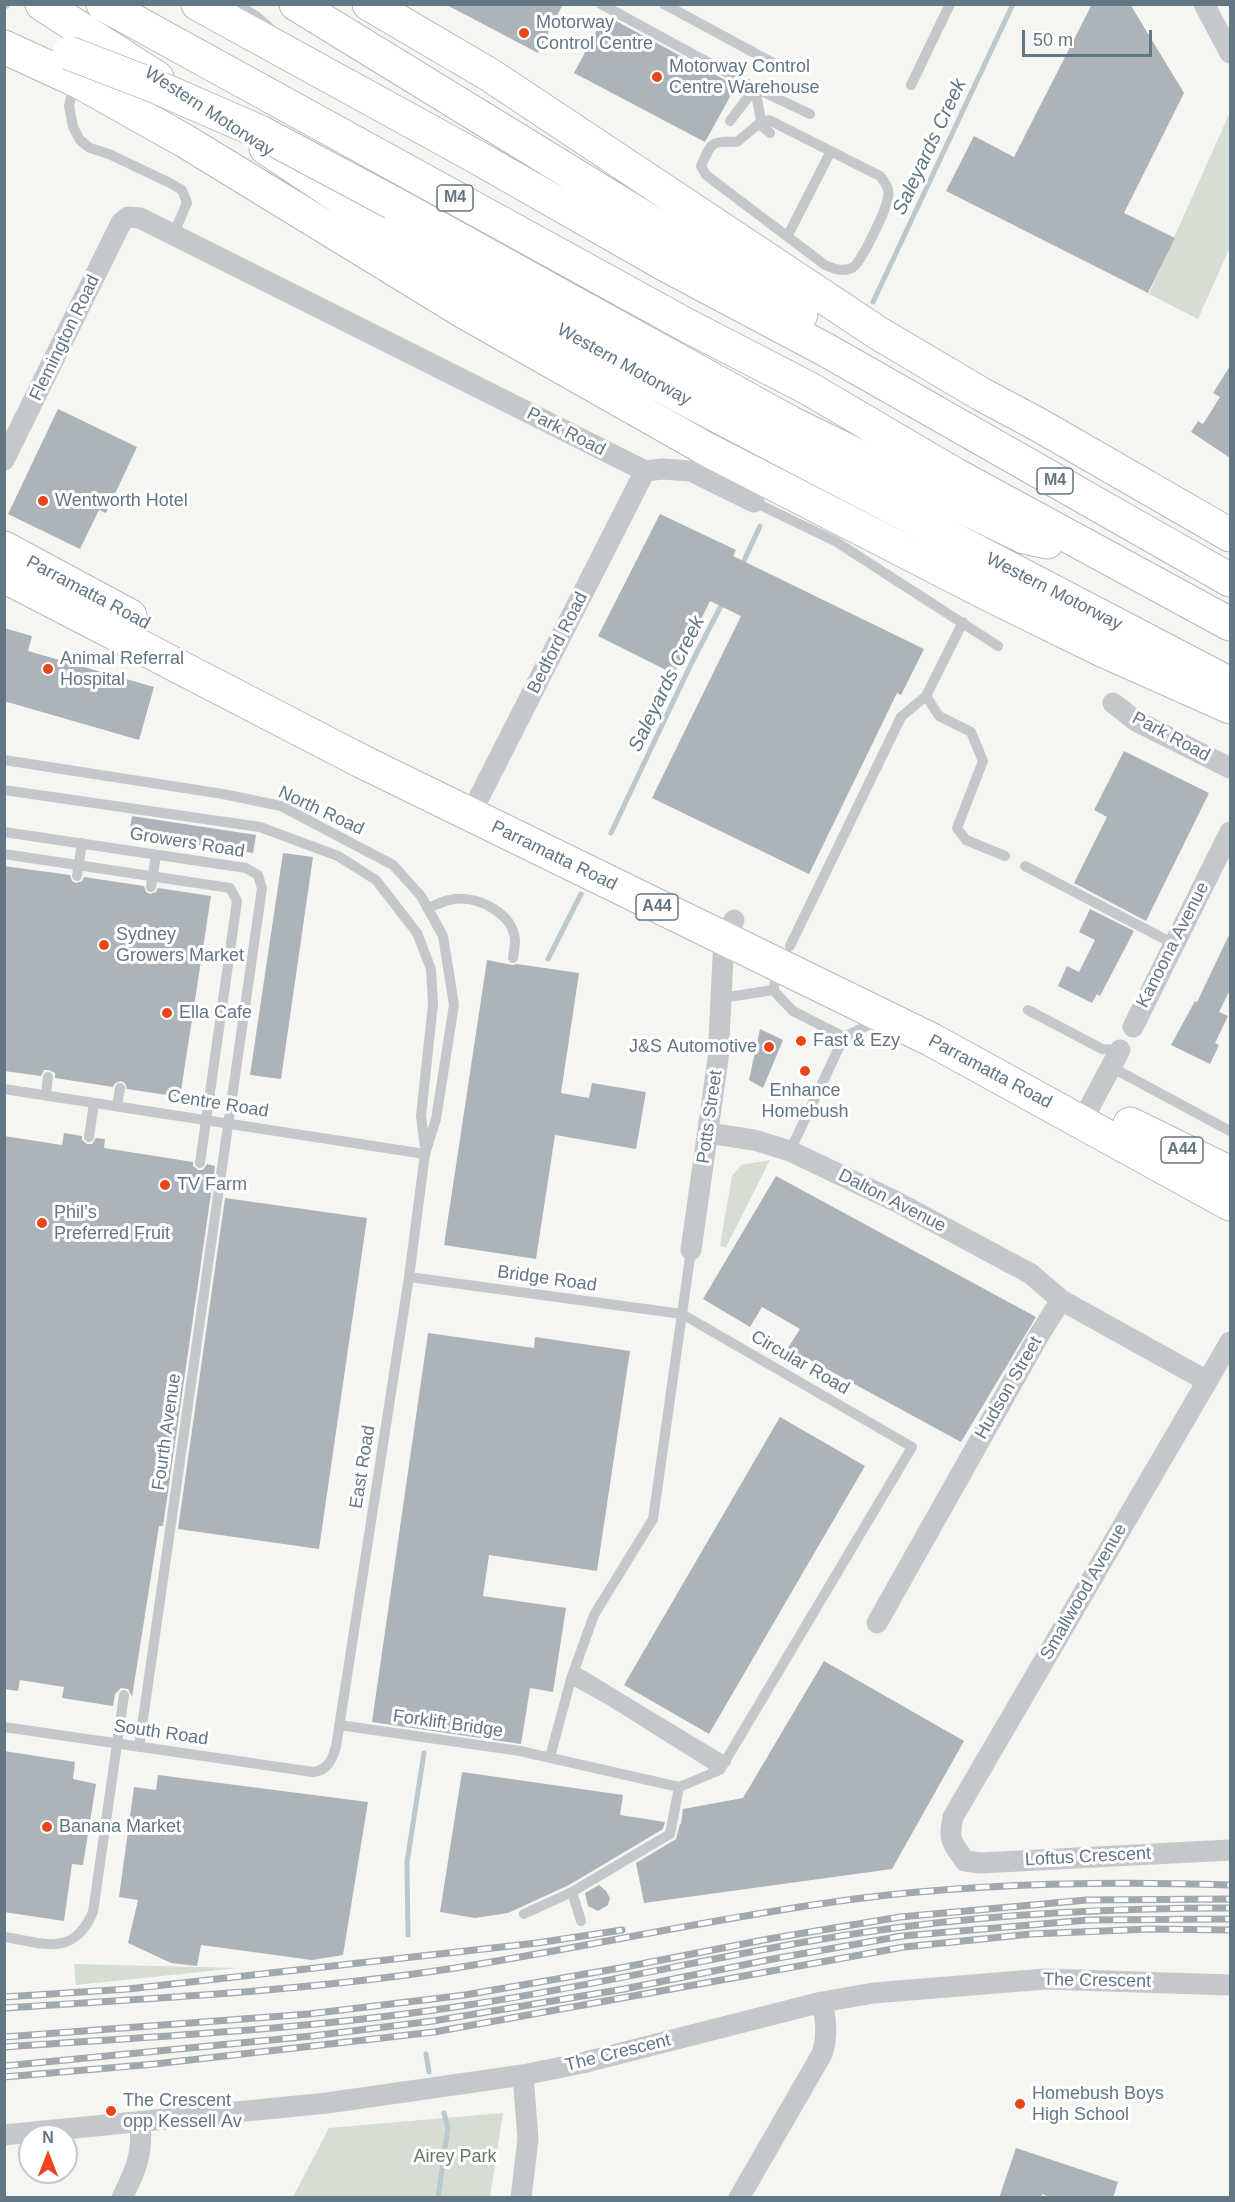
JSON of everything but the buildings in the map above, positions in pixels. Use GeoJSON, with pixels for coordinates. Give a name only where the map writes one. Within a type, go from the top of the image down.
{"type":"FeatureCollection","features":[{"type":"Feature","properties":{"kind":"highway","name":"Western Motorway"},"geometry":{"type":"LineString","coordinates":[[42,4],[461,274],[821,454],[1230,684]]}},
{"type":"Feature","properties":{"kind":"highway","name":"M4"},"geometry":{"type":"LineString","coordinates":[[103,4],[688,326],[843,407],[954,474],[1230,624]]}},
{"type":"Feature","properties":{"kind":"highway","name":"M4"},"geometry":{"type":"LineString","coordinates":[[198,4],[473,155],[666,265],[839,324]]}},
{"type":"Feature","properties":{"kind":"highway"},"geometry":{"type":"LineString","coordinates":[[296,4],[872,345],[1039,424],[1230,535]]}},
{"type":"Feature","properties":{"kind":"highway"},"geometry":{"type":"LineString","coordinates":[[369,4],[490,75],[839,324]]}},
{"type":"Feature","properties":{"kind":"highway"},"geometry":{"type":"LineString","coordinates":[[412,4],[543,83],[662,164],[839,324]]}},
{"type":"Feature","properties":{"kind":"highway"},"geometry":{"type":"LineString","coordinates":[[4,32],[74,68],[185,141],[466,313],[708,450],[759,491],[1092,646],[1230,707]]}},
{"type":"Feature","properties":{"kind":"highway"},"geometry":{"type":"LineString","coordinates":[[4,46],[74,68],[152,85],[260,132],[393,203],[785,436]]}},
{"type":"Feature","properties":{"kind":"highway","name":"M4"},"geometry":{"type":"LineString","coordinates":[[872,345],[904,394],[1230,580]]}},
{"type":"Feature","properties":{"kind":"highway"},"geometry":{"type":"LineString","coordinates":[[821,454],[1024,537],[1107,557]]}},
{"type":"Feature","properties":{"kind":"highway","name":"Parramatta Road"},"geometry":{"type":"LineString","coordinates":[[4,548],[475,806],[729,929],[781,968],[977,1064],[1088,1112],[1133,1126],[1230,1173]]}},
{"type":"Feature","properties":{"kind":"highway","name":"Parramatta Road"},"geometry":{"type":"LineString","coordinates":[[4,576],[360,761],[475,806]]}},
{"type":"Feature","properties":{"kind":"highway","name":"Parramatta Road"},"geometry":{"type":"LineString","coordinates":[[781,968],[965,1032],[1230,1204]]}},
{"type":"Feature","properties":{"kind":"street"},"geometry":{"type":"LineString","coordinates":[[1204,4],[1230,52]]}},
{"type":"Feature","properties":{"kind":"street","name":"Park Road"},"geometry":{"type":"LineString","coordinates":[[128,218],[140,218],[645,471],[663,469],[690,471],[759,491]]}},
{"type":"Feature","properties":{"kind":"street","name":"Flemington Road"},"geometry":{"type":"LineString","coordinates":[[4,460],[121,223],[128,218]]}},
{"type":"Feature","properties":{"kind":"street","name":"Bedford Road"},"geometry":{"type":"LineString","coordinates":[[475,806],[645,471]]}},
{"type":"Feature","properties":{"kind":"street","name":"Park Road"},"geometry":{"type":"LineString","coordinates":[[1113,703],[1136,721],[1230,768]]}},
{"type":"Feature","properties":{"kind":"street","name":"Kanoona Avenue"},"geometry":{"type":"LineString","coordinates":[[1133,1027],[1230,832]]}},
{"type":"Feature","properties":{"kind":"street","name":"Potts Street"},"geometry":{"type":"LineString","coordinates":[[691,1250],[718,1059],[729,929]]}},
{"type":"Feature","properties":{"kind":"street"},"geometry":{"type":"LineString","coordinates":[[1088,1112],[1115,1059]]}},
{"type":"Feature","properties":{"kind":"street","name":"Dalton Avenue"},"geometry":{"type":"LineString","coordinates":[[708,1133],[754,1140],[790,1151],[897,1202],[1031,1274],[1061,1300]]}},
{"type":"Feature","properties":{"kind":"street"},"geometry":{"type":"LineString","coordinates":[[1061,1300],[1207,1382]]}},
{"type":"Feature","properties":{"kind":"street","name":"Hudson Street"},"geometry":{"type":"LineString","coordinates":[[877,1623],[1061,1300]]}},
{"type":"Feature","properties":{"kind":"street","name":"Smallwood Avenue"},"geometry":{"type":"LineString","coordinates":[[954,1845],[950,1834],[953,1817],[1207,1382],[1225,1365],[1230,1342]]}},
{"type":"Feature","properties":{"kind":"street","name":"Loftus Crescent"},"geometry":{"type":"LineString","coordinates":[[954,1845],[965,1861],[981,1863],[1230,1850]]}},
{"type":"Feature","properties":{"kind":"street","name":"The Crescent"},"geometry":{"type":"LineString","coordinates":[[4,2135],[327,2103],[523,2075],[582,2063],[822,2002],[874,1993],[1035,1979],[1230,1985]]}},
{"type":"Feature","properties":{"kind":"street"},"geometry":{"type":"LineString","coordinates":[[739,2198],[822,2054],[826,2042],[826,2029],[822,2002]]}},
{"type":"Feature","properties":{"kind":"street"},"geometry":{"type":"LineString","coordinates":[[521,2198],[528,2139],[523,2075]]}},
{"type":"Feature","properties":{"kind":"street"},"geometry":{"type":"LineString","coordinates":[[122,2198],[137,2169],[141,2137],[140,2123]]}},
{"type":"Feature","properties":{"kind":"lane"},"geometry":{"type":"LineString","coordinates":[[236,4],[256,16],[310,66]]}},
{"type":"Feature","properties":{"kind":"lane"},"geometry":{"type":"LineString","coordinates":[[601,4],[755,88],[810,114]]}},
{"type":"Feature","properties":{"kind":"lane"},"geometry":{"type":"LineString","coordinates":[[664,4],[775,64]]}},
{"type":"Feature","properties":{"kind":"lane"},"geometry":{"type":"LineString","coordinates":[[911,85],[950,4]]}},
{"type":"Feature","properties":{"kind":"lane"},"geometry":{"type":"LineString","coordinates":[[74,68],[69,106],[73,127],[80,140],[90,148],[119,159],[182,190],[187,203],[173,235]]}},
{"type":"Feature","properties":{"kind":"lane"},"geometry":{"type":"LineString","coordinates":[[730,121],[755,88]]}},
{"type":"Feature","properties":{"kind":"lane"},"geometry":{"type":"LineString","coordinates":[[755,88],[762,126],[770,133]]}},
{"type":"Feature","properties":{"kind":"lane"},"geometry":{"type":"LineString","coordinates":[[769,120],[831,151],[880,176],[886,183],[889,196],[862,257],[853,268],[839,271],[825,265],[706,175],[701,166],[711,146],[718,141],[737,142],[761,122],[769,120]]}},
{"type":"Feature","properties":{"kind":"lane"},"geometry":{"type":"LineString","coordinates":[[788,235],[831,151]]}},
{"type":"Feature","properties":{"kind":"lane"},"geometry":{"type":"LineString","coordinates":[[793,507],[835,541],[998,646]]}},
{"type":"Feature","properties":{"kind":"lane"},"geometry":{"type":"LineString","coordinates":[[722,998],[781,968],[901,717],[926,696],[963,622]]}},
{"type":"Feature","properties":{"kind":"lane"},"geometry":{"type":"LineString","coordinates":[[926,696],[939,716],[971,732],[983,760],[957,828],[966,840],[1005,855]]}},
{"type":"Feature","properties":{"kind":"lane","name":"North Road"},"geometry":{"type":"LineString","coordinates":[[4,760],[223,794],[280,806],[393,864],[421,896],[443,936],[454,1005],[436,1119],[425,1154]]}},
{"type":"Feature","properties":{"kind":"lane"},"geometry":{"type":"LineString","coordinates":[[4,790],[260,827],[338,856],[376,880],[417,933],[430,969],[433,1004],[421,1116],[425,1154]]}},
{"type":"Feature","properties":{"kind":"lane"},"geometry":{"type":"LineString","coordinates":[[4,848],[6,832]]}},
{"type":"Feature","properties":{"kind":"lane","name":"Growers Road"},"geometry":{"type":"LineString","coordinates":[[6,832],[246,868],[258,875],[262,888],[228,1122]]}},
{"type":"Feature","properties":{"kind":"lane"},"geometry":{"type":"LineString","coordinates":[[77,876],[82,843]]}},
{"type":"Feature","properties":{"kind":"lane","name":"Growers Road"},"geometry":{"type":"LineString","coordinates":[[4,854],[79,865],[152,882],[230,888],[235,893],[237,901],[207,1119]]}},
{"type":"Feature","properties":{"kind":"lane"},"geometry":{"type":"LineString","coordinates":[[152,882],[156,855]]}},
{"type":"Feature","properties":{"kind":"lane"},"geometry":{"type":"LineString","coordinates":[[1025,866],[1174,944]]}},
{"type":"Feature","properties":{"kind":"lane"},"geometry":{"type":"LineString","coordinates":[[427,908],[454,899],[488,904],[505,919],[515,938],[513,958]]}},
{"type":"Feature","properties":{"kind":"lane"},"geometry":{"type":"LineString","coordinates":[[781,968],[793,1011],[844,1037]]}},
{"type":"Feature","properties":{"kind":"lane"},"geometry":{"type":"LineString","coordinates":[[1028,1010],[1102,1049],[1230,1131]]}},
{"type":"Feature","properties":{"kind":"lane"},"geometry":{"type":"LineString","coordinates":[[790,1151],[844,1037],[885,1018]]}},
{"type":"Feature","properties":{"kind":"lane"},"geometry":{"type":"LineString","coordinates":[[46,1095],[48,1077]]}},
{"type":"Feature","properties":{"kind":"lane"},"geometry":{"type":"LineString","coordinates":[[117,1106],[120,1088]]}},
{"type":"Feature","properties":{"kind":"lane","name":"Centre Road"},"geometry":{"type":"LineString","coordinates":[[4,1089],[425,1154]]}},
{"type":"Feature","properties":{"kind":"lane"},"geometry":{"type":"LineString","coordinates":[[89,1137],[94,1103]]}},
{"type":"Feature","properties":{"kind":"lane"},"geometry":{"type":"LineString","coordinates":[[200,1163],[207,1119]]}},
{"type":"Feature","properties":{"kind":"lane","name":"Fourth Avenue"},"geometry":{"type":"LineString","coordinates":[[139,1747],[228,1122]]}},
{"type":"Feature","properties":{"kind":"lane","name":"East Road"},"geometry":{"type":"LineString","coordinates":[[313,1772],[326,1767],[332,1760],[339,1725],[409,1277],[425,1154]]}},
{"type":"Feature","properties":{"kind":"lane","name":"Potts Street"},"geometry":{"type":"LineString","coordinates":[[682,1314],[691,1250]]}},
{"type":"Feature","properties":{"kind":"lane","name":"Bridge Road"},"geometry":{"type":"LineString","coordinates":[[409,1277],[682,1314]]}},
{"type":"Feature","properties":{"kind":"lane"},"geometry":{"type":"LineString","coordinates":[[550,1757],[573,1674],[594,1615],[653,1519],[682,1314]]}},
{"type":"Feature","properties":{"kind":"lane","name":"Circular Road"},"geometry":{"type":"LineString","coordinates":[[682,1314],[912,1447],[723,1766]]}},
{"type":"Feature","properties":{"kind":"lane"},"geometry":{"type":"LineString","coordinates":[[573,1674],[723,1766]]}},
{"type":"Feature","properties":{"kind":"lane"},"geometry":{"type":"LineString","coordinates":[[4,1937],[59,1945],[74,1939],[86,1927],[93,1912],[124,1695]]}},
{"type":"Feature","properties":{"kind":"lane","name":"Forklift Bridge"},"geometry":{"type":"LineString","coordinates":[[339,1725],[550,1757],[679,1787]]}},
{"type":"Feature","properties":{"kind":"lane","name":"South Road"},"geometry":{"type":"LineString","coordinates":[[4,1727],[313,1772]]}},
{"type":"Feature","properties":{"kind":"lane"},"geometry":{"type":"LineString","coordinates":[[524,1914],[572,1892],[670,1834],[679,1787],[723,1766]]}},
{"type":"Feature","properties":{"kind":"lane"},"geometry":{"type":"LineString","coordinates":[[572,1892],[581,1921]]}},
{"type":"Feature","properties":{"kind":"green space"},"geometry":{"type":"Polygon","coordinates":[[[1230,112],[1230,247],[1198,319],[1149,294],[1230,112]]]}},
{"type":"Feature","properties":{"kind":"green space"},"geometry":{"type":"Polygon","coordinates":[[[770,1160],[726,1247],[720,1246],[732,1176],[741,1165],[770,1160]]]}},
{"type":"Feature","properties":{"kind":"green space"},"geometry":{"type":"Polygon","coordinates":[[[74,1964],[238,1968],[76,1985],[74,1964]]]}},
{"type":"Feature","properties":{"kind":"green space","name":"Airey Park"},"geometry":{"type":"Polygon","coordinates":[[[503,2113],[490,2197],[293,2197],[329,2128],[503,2113]]]}},
{"type":"Feature","properties":{"kind":"waterway","name":"Saleyards Creek"},"geometry":{"type":"LineString","coordinates":[[873,302],[1013,4]]}},
{"type":"Feature","properties":{"kind":"waterway","name":"Saleyards Creek"},"geometry":{"type":"LineString","coordinates":[[742,565],[760,526]]}},
{"type":"Feature","properties":{"kind":"waterway","name":"Saleyards Creek"},"geometry":{"type":"LineString","coordinates":[[611,833],[724,600]]}},
{"type":"Feature","properties":{"kind":"waterway","name":"Saleyards Creek"},"geometry":{"type":"LineString","coordinates":[[548,959],[581,894]]}},
{"type":"Feature","properties":{"kind":"waterway","name":"Saleyards Creek"},"geometry":{"type":"LineString","coordinates":[[408,1935],[407,1862],[424,1753]]}},
{"type":"Feature","properties":{"kind":"waterway"},"geometry":{"type":"LineString","coordinates":[[426,2054],[429,2072]]}},
{"type":"Feature","properties":{"kind":"waterway","name":"Saleyards Creek"},"geometry":{"type":"LineString","coordinates":[[438,2198],[448,2127],[444,2113]]}},
{"type":"Feature","properties":{"kind":"railway"},"geometry":{"type":"LineString","coordinates":[[4,2008],[231,1993],[399,1976],[504,1960],[748,1915],[895,1894],[1038,1885],[1134,1883],[1230,1885]]}},
{"type":"Feature","properties":{"kind":"railway"},"geometry":{"type":"LineString","coordinates":[[4,2037],[309,2014],[465,1995],[900,1917],[1087,1900],[1230,1899]]}},
{"type":"Feature","properties":{"kind":"railway"},"geometry":{"type":"LineString","coordinates":[[4,2047],[237,2031],[410,2013],[523,1996],[793,1944],[943,1922],[1066,1912],[1230,1908]]}},
{"type":"Feature","properties":{"kind":"railway"},"geometry":{"type":"LineString","coordinates":[[4,2066],[312,2036],[433,2021],[624,1989],[902,1936],[1088,1920],[1230,1919]]}},
{"type":"Feature","properties":{"kind":"railway"},"geometry":{"type":"LineString","coordinates":[[4,2077],[155,2064],[434,2032],[904,1947],[1031,1934],[1150,1929],[1230,1930]]}},
{"type":"Feature","properties":{"kind":"railway"},"geometry":{"type":"LineString","coordinates":[[4,1997],[128,1989],[537,1943],[622,1930]]}},
{"type":"Feature","properties":{"kind":"place","name":"Motorway Control Centre"},"geometry":{"type":"Point","coordinates":[524,33]}},
{"type":"Feature","properties":{"kind":"place","name":"Motorway Control Centre Warehouse"},"geometry":{"type":"Point","coordinates":[657,77]}},
{"type":"Feature","properties":{"kind":"place","name":"Wentworth Hotel"},"geometry":{"type":"Point","coordinates":[43,501]}},
{"type":"Feature","properties":{"kind":"place","name":"Animal Referral Hospital"},"geometry":{"type":"Point","coordinates":[48,669]}},
{"type":"Feature","properties":{"kind":"place","name":"Sydney Growers Market"},"geometry":{"type":"Point","coordinates":[104,945]}},
{"type":"Feature","properties":{"kind":"place","name":"Ella Cafe"},"geometry":{"type":"Point","coordinates":[167,1013]}},
{"type":"Feature","properties":{"kind":"place","name":"Fast & Ezy"},"geometry":{"type":"Point","coordinates":[801,1041]}},
{"type":"Feature","properties":{"kind":"place","name":"J&S Automotive"},"geometry":{"type":"Point","coordinates":[769,1047]}},
{"type":"Feature","properties":{"kind":"place","name":"Enhance Homebush"},"geometry":{"type":"Point","coordinates":[805,1071]}},
{"type":"Feature","properties":{"kind":"place","name":"TV Farm"},"geometry":{"type":"Point","coordinates":[165,1185]}},
{"type":"Feature","properties":{"kind":"place","name":"Phil’s Preferred Fruit"},"geometry":{"type":"Point","coordinates":[42,1223]}},
{"type":"Feature","properties":{"kind":"place","name":"Banana Market"},"geometry":{"type":"Point","coordinates":[47,1827]}},
{"type":"Feature","properties":{"kind":"place","name":"Homebush Boys High School"},"geometry":{"type":"Point","coordinates":[1020,2104]}},
{"type":"Feature","properties":{"kind":"place","name":"The Crescent opp Kessell Av"},"geometry":{"type":"Point","coordinates":[111,2111]}}]}
